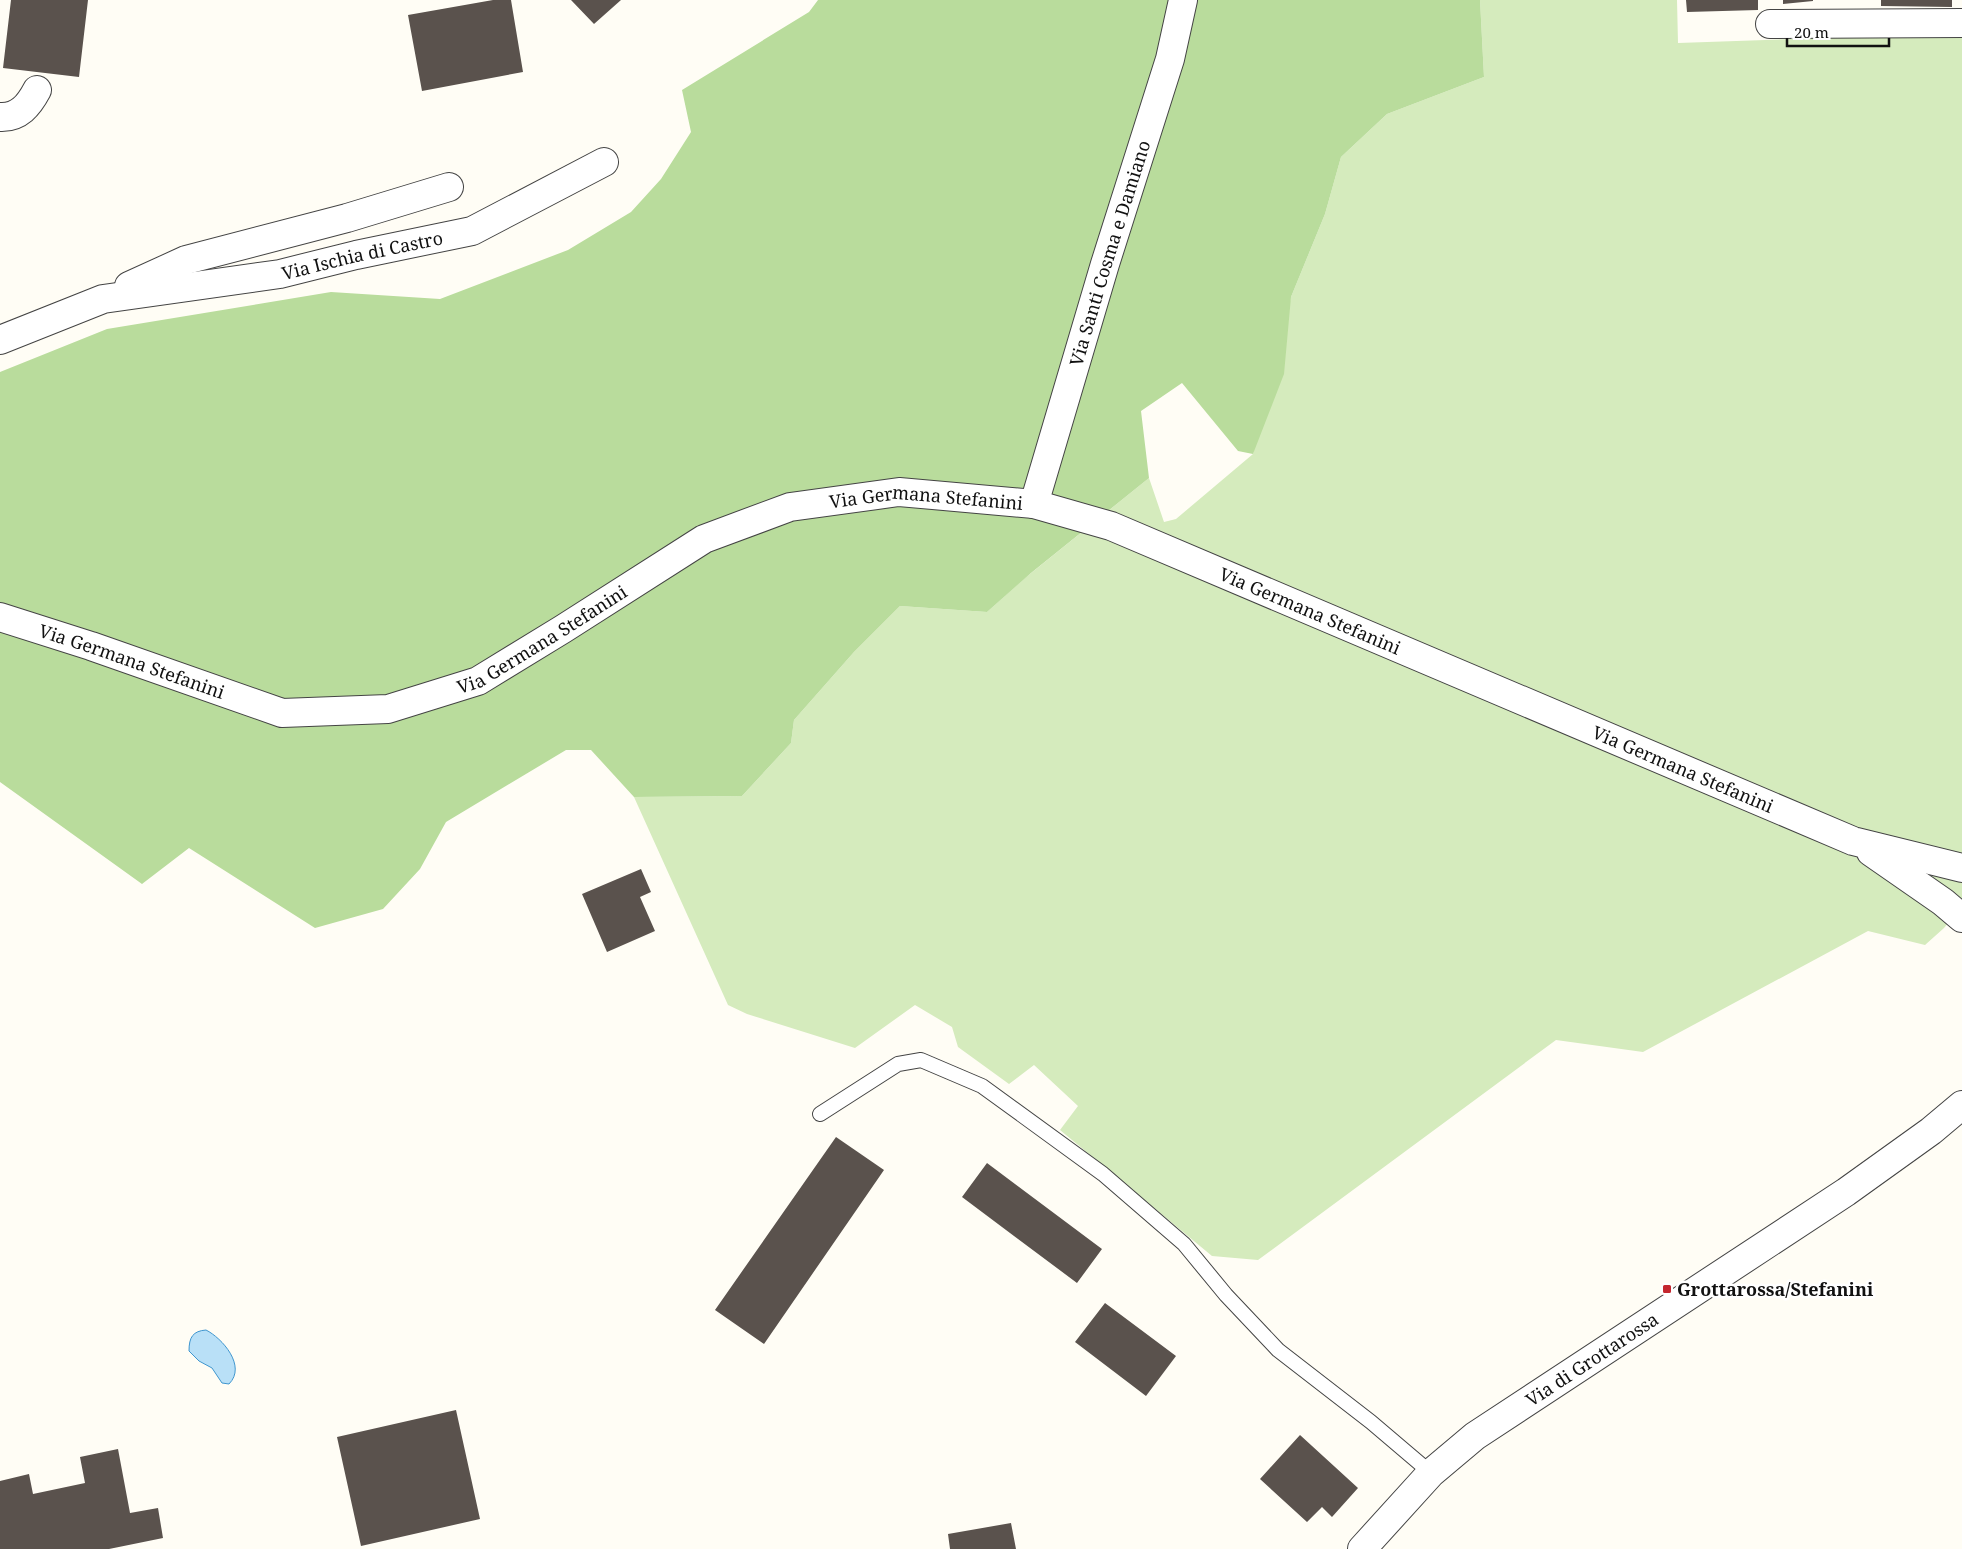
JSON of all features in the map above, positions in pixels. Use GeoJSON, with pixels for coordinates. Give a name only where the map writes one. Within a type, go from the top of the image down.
{"type":"FeatureCollection","features":[{"type":"Feature","properties":{"kind":"street","name":"Via Santi Cosma e Damiano"},"geometry":{"type":"LineString","coordinates":[[1034,504],[1105,264],[1170,59],[1183,0]]}},
{"type":"Feature","properties":{"kind":"street"},"geometry":{"type":"LineString","coordinates":[[1770,24],[1962,23]]}},
{"type":"Feature","properties":{"kind":"street"},"geometry":{"type":"LineString","coordinates":[[0,117],[7,117],[22,112],[38,90]]}},
{"type":"Feature","properties":{"kind":"street","name":"Via Ischia di Castro"},"geometry":{"type":"LineString","coordinates":[[103,299],[280,274],[356,255],[472,231],[604,162]]}},
{"type":"Feature","properties":{"kind":"street","name":"Via Ischia di Castro"},"geometry":{"type":"LineString","coordinates":[[0,340],[103,299],[186,260],[347,218],[450,187]]}},
{"type":"Feature","properties":{"kind":"street","name":"Via Germana Stefanini"},"geometry":{"type":"LineString","coordinates":[[0,617],[91,646],[282,713],[388,709],[478,681],[704,539],[790,507],[899,492],[1034,504],[1112,526],[1853,840],[1962,868]]}},
{"type":"Feature","properties":{"kind":"street","name":"Via Germana Stefanini"},"geometry":{"type":"LineString","coordinates":[[1853,840],[1922,886],[1962,918]]}},
{"type":"Feature","properties":{"kind":"street","name":"Via di Grottarossa"},"geometry":{"type":"LineString","coordinates":[[1362,1549],[1431,1473],[1475,1436],[1846,1192],[1931,1131],[1962,1105]]}},
{"type":"Feature","properties":{"kind":"lane"},"geometry":{"type":"LineString","coordinates":[[820,1114],[898,1064],[921,1060],[982,1086],[1102,1174],[1184,1244],[1226,1295],[1278,1350],[1371,1422],[1431,1473]]}},
{"type":"Feature","properties":{"kind":"green space"},"geometry":{"type":"Polygon","coordinates":[[[818,0],[1480,0],[1484,77],[1387,114],[1341,157],[1325,214],[1291,297],[1284,374],[1253,454],[1238,451],[1182,383],[1141,411],[1149,478],[1031,573],[987,612],[900,606],[854,652],[794,720],[791,743],[742,796],[634,797],[591,750],[566,750],[446,822],[420,869],[383,909],[315,928],[189,848],[142,884],[0,782],[0,372],[107,329],[331,292],[440,299],[568,250],[631,212],[661,179],[691,132],[682,90],[809,12],[818,0]]]}},
{"type":"Feature","properties":{"kind":"green space"},"geometry":{"type":"Polygon","coordinates":[[[1480,0],[1677,0],[1678,43],[1962,33],[1962,906],[1944,928],[1925,945],[1868,931],[1643,1052],[1556,1040],[1258,1260],[1212,1256],[1060,1130],[1078,1106],[1034,1065],[1009,1084],[958,1047],[952,1027],[915,1005],[855,1048],[747,1014],[728,1005],[634,797],[742,796],[791,743],[794,720],[854,652],[900,606],[987,612],[1025,578],[1149,478],[1164,522],[1176,519],[1253,454],[1291,297],[1325,214],[1341,157],[1387,114],[1484,77],[1480,0]]]}},
{"type":"Feature","properties":{"kind":"water"},"geometry":{"type":"Polygon","coordinates":[[[206,1330],[219,1339],[234,1361],[234,1377],[229,1384],[222,1383],[212,1368],[199,1361],[189,1351],[191,1338],[195,1333],[206,1330]]]}},
{"type":"Feature","properties":{"kind":"building"},"geometry":{"type":"Polygon","coordinates":[[[11,0],[88,0],[79,77],[3,68],[11,0]]]}},
{"type":"Feature","properties":{"kind":"building"},"geometry":{"type":"Polygon","coordinates":[[[493,0],[511,0],[523,72],[422,91],[408,15],[493,0]]]}},
{"type":"Feature","properties":{"kind":"building"},"geometry":{"type":"Polygon","coordinates":[[[571,0],[621,0],[594,24],[571,0]]]}},
{"type":"Feature","properties":{"kind":"building"},"geometry":{"type":"Polygon","coordinates":[[[1686,0],[1758,0],[1758,10],[1687,12],[1686,0]]]}},
{"type":"Feature","properties":{"kind":"building"},"geometry":{"type":"Polygon","coordinates":[[[1783,0],[1813,0],[1813,1],[1783,4],[1783,0]]]}},
{"type":"Feature","properties":{"kind":"building"},"geometry":{"type":"Polygon","coordinates":[[[1881,0],[1952,0],[1952,7],[1881,6],[1881,0]]]}},
{"type":"Feature","properties":{"kind":"building"},"geometry":{"type":"Polygon","coordinates":[[[641,869],[651,892],[640,897],[655,931],[607,952],[582,894],[641,869]]]}},
{"type":"Feature","properties":{"kind":"building"},"geometry":{"type":"Polygon","coordinates":[[[836,1137],[884,1170],[764,1344],[715,1310],[836,1137]]]}},
{"type":"Feature","properties":{"kind":"building"},"geometry":{"type":"Polygon","coordinates":[[[987,1163],[1102,1249],[1077,1283],[962,1197],[987,1163]]]}},
{"type":"Feature","properties":{"kind":"building"},"geometry":{"type":"Polygon","coordinates":[[[1105,1303],[1176,1356],[1146,1396],[1075,1342],[1105,1303]]]}},
{"type":"Feature","properties":{"kind":"building"},"geometry":{"type":"Polygon","coordinates":[[[456,1410],[480,1519],[361,1546],[337,1437],[456,1410]]]}},
{"type":"Feature","properties":{"kind":"building"},"geometry":{"type":"Polygon","coordinates":[[[1300,1435],[1358,1488],[1332,1517],[1322,1507],[1307,1522],[1260,1479],[1300,1435]]]}},
{"type":"Feature","properties":{"kind":"building"},"geometry":{"type":"Polygon","coordinates":[[[118,1449],[130,1513],[158,1508],[163,1538],[109,1549],[0,1549],[0,1481],[29,1474],[33,1494],[85,1483],[80,1457],[118,1449]]]}},
{"type":"Feature","properties":{"kind":"building"},"geometry":{"type":"Polygon","coordinates":[[[1011,1523],[1016,1549],[950,1549],[948,1534],[1011,1523]]]}},
{"type":"Feature","properties":{"kind":"place","name":"Grottarossa/Stefanini"},"geometry":{"type":"Point","coordinates":[1667,1289]}}]}
